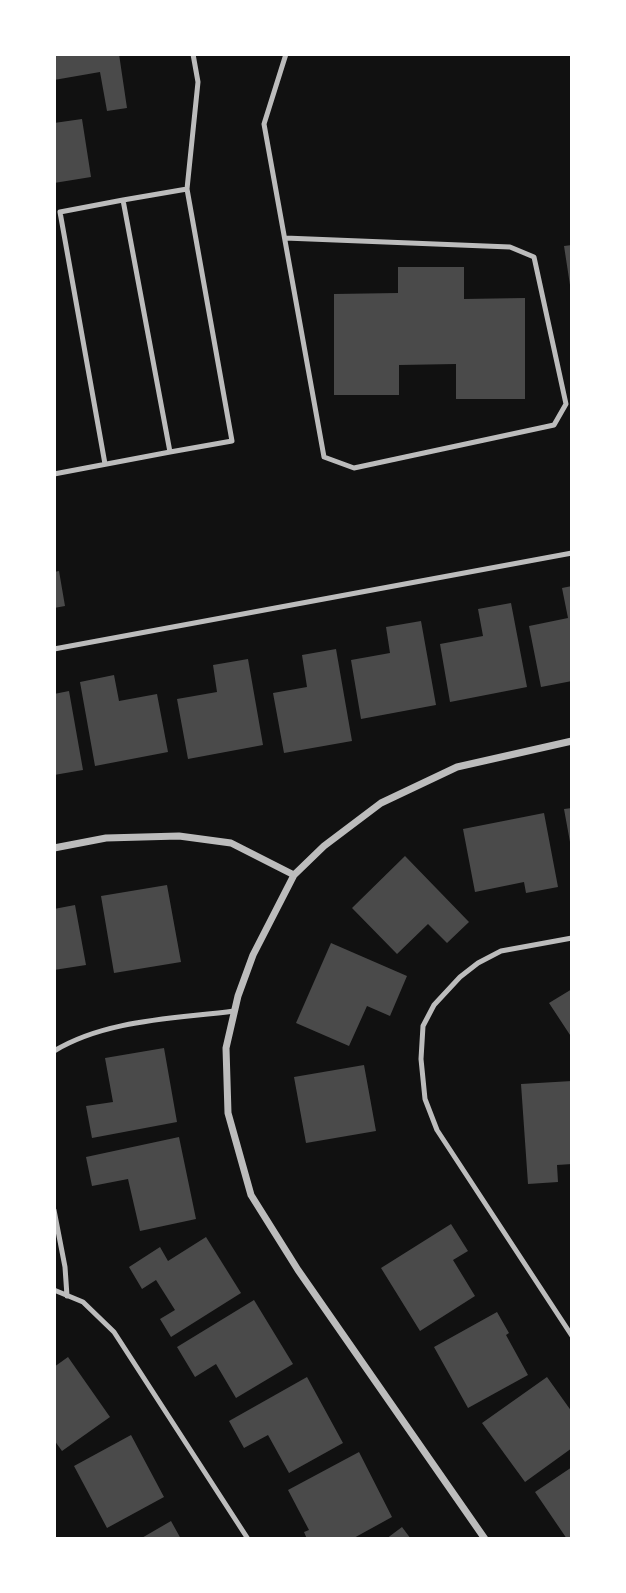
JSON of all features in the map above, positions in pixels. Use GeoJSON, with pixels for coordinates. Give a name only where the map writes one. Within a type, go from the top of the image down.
{"type":"FeatureCollection","features":[{"type":"Feature","properties":{"kind":"street"},"geometry":{"type":"LineString","coordinates":[[485,1539],[298,1270],[251,1195],[228,1113],[226,1048],[234,1011],[253,955],[294,875],[324,846],[382,803],[457,767],[572,741]]}},
{"type":"Feature","properties":{"kind":"street"},"geometry":{"type":"LineString","coordinates":[[54,848],[106,838],[179,836],[231,843],[294,875]]}},
{"type":"Feature","properties":{"kind":"lane"},"geometry":{"type":"LineString","coordinates":[[54,474],[232,441],[187,189],[198,82],[194,54]]}},
{"type":"Feature","properties":{"kind":"lane"},"geometry":{"type":"LineString","coordinates":[[285,238],[510,247],[534,257],[566,404],[554,425],[354,468],[324,457],[264,124],[286,54]]}},
{"type":"Feature","properties":{"kind":"lane"},"geometry":{"type":"LineString","coordinates":[[105,464],[60,212],[187,189]]}},
{"type":"Feature","properties":{"kind":"lane"},"geometry":{"type":"LineString","coordinates":[[123,200],[170,452]]}},
{"type":"Feature","properties":{"kind":"lane"},"geometry":{"type":"LineString","coordinates":[[54,649],[572,553]]}},
{"type":"Feature","properties":{"kind":"lane"},"geometry":{"type":"LineString","coordinates":[[572,938],[501,951],[478,963],[460,977],[434,1005],[424,1026],[421,1059],[425,1098],[437,1130],[572,1336]]}},
{"type":"Feature","properties":{"kind":"lane"},"geometry":{"type":"LineString","coordinates":[[54,1051],[71,1041],[106,1028],[234,1011]]}},
{"type":"Feature","properties":{"kind":"lane"},"geometry":{"type":"LineString","coordinates":[[54,1210],[65,1267],[67,1296]]}},
{"type":"Feature","properties":{"kind":"lane"},"geometry":{"type":"LineString","coordinates":[[54,1290],[83,1302],[114,1332],[248,1539]]}},
{"type":"Feature","properties":{"kind":"building"},"geometry":{"type":"Polygon","coordinates":[[[54,54],[119,54],[127,108],[107,111],[100,72],[54,80],[54,54]]]}},
{"type":"Feature","properties":{"kind":"building"},"geometry":{"type":"Polygon","coordinates":[[[82,119],[91,177],[54,183],[54,123],[82,119]]]}},
{"type":"Feature","properties":{"kind":"building"},"geometry":{"type":"Polygon","coordinates":[[[572,245],[572,284],[570,285],[564,246],[572,245]]]}},
{"type":"Feature","properties":{"kind":"building"},"geometry":{"type":"Polygon","coordinates":[[[398,267],[464,267],[464,299],[525,298],[525,399],[456,399],[456,364],[399,365],[399,395],[334,395],[334,294],[398,293],[398,267]]]}},
{"type":"Feature","properties":{"kind":"building"},"geometry":{"type":"Polygon","coordinates":[[[59,571],[65,606],[54,608],[54,572],[59,571]]]}},
{"type":"Feature","properties":{"kind":"building"},"geometry":{"type":"Polygon","coordinates":[[[572,586],[572,681],[541,687],[529,626],[568,618],[562,588],[572,586]]]}},
{"type":"Feature","properties":{"kind":"building"},"geometry":{"type":"Polygon","coordinates":[[[511,603],[527,687],[450,702],[440,644],[483,636],[478,609],[511,603]]]}},
{"type":"Feature","properties":{"kind":"building"},"geometry":{"type":"Polygon","coordinates":[[[421,621],[436,705],[361,719],[351,660],[390,653],[386,627],[421,621]]]}},
{"type":"Feature","properties":{"kind":"building"},"geometry":{"type":"Polygon","coordinates":[[[336,649],[352,741],[284,753],[273,693],[307,687],[302,655],[336,649]]]}},
{"type":"Feature","properties":{"kind":"building"},"geometry":{"type":"Polygon","coordinates":[[[248,659],[263,745],[188,759],[177,699],[217,692],[213,665],[248,659]]]}},
{"type":"Feature","properties":{"kind":"building"},"geometry":{"type":"Polygon","coordinates":[[[114,675],[119,701],[157,694],[168,752],[95,766],[80,682],[114,675]]]}},
{"type":"Feature","properties":{"kind":"building"},"geometry":{"type":"Polygon","coordinates":[[[69,691],[83,770],[54,775],[54,694],[69,691]]]}},
{"type":"Feature","properties":{"kind":"building"},"geometry":{"type":"Polygon","coordinates":[[[572,808],[572,842],[570,842],[564,809],[572,808]]]}},
{"type":"Feature","properties":{"kind":"building"},"geometry":{"type":"Polygon","coordinates":[[[544,813],[558,887],[526,893],[524,882],[475,892],[463,829],[544,813]]]}},
{"type":"Feature","properties":{"kind":"building"},"geometry":{"type":"Polygon","coordinates":[[[405,856],[469,922],[447,943],[428,924],[397,954],[352,908],[405,856]]]}},
{"type":"Feature","properties":{"kind":"building"},"geometry":{"type":"Polygon","coordinates":[[[167,885],[181,962],[114,973],[101,896],[167,885]]]}},
{"type":"Feature","properties":{"kind":"building"},"geometry":{"type":"Polygon","coordinates":[[[75,905],[86,965],[54,970],[54,909],[75,905]]]}},
{"type":"Feature","properties":{"kind":"building"},"geometry":{"type":"Polygon","coordinates":[[[331,943],[407,976],[390,1016],[367,1006],[349,1046],[296,1023],[331,943]]]}},
{"type":"Feature","properties":{"kind":"building"},"geometry":{"type":"Polygon","coordinates":[[[572,989],[572,1038],[549,1003],[572,989]]]}},
{"type":"Feature","properties":{"kind":"building"},"geometry":{"type":"Polygon","coordinates":[[[164,1048],[177,1122],[92,1138],[86,1106],[113,1102],[105,1058],[164,1048]]]}},
{"type":"Feature","properties":{"kind":"building"},"geometry":{"type":"Polygon","coordinates":[[[364,1065],[376,1131],[306,1143],[294,1077],[364,1065]]]}},
{"type":"Feature","properties":{"kind":"building"},"geometry":{"type":"Polygon","coordinates":[[[572,1081],[572,1164],[557,1165],[558,1182],[528,1184],[521,1084],[572,1081]]]}},
{"type":"Feature","properties":{"kind":"building"},"geometry":{"type":"Polygon","coordinates":[[[179,1137],[196,1219],[140,1231],[128,1179],[92,1186],[86,1157],[179,1137]]]}},
{"type":"Feature","properties":{"kind":"building"},"geometry":{"type":"Polygon","coordinates":[[[451,1224],[468,1251],[453,1260],[475,1296],[420,1331],[381,1268],[451,1224]]]}},
{"type":"Feature","properties":{"kind":"building"},"geometry":{"type":"Polygon","coordinates":[[[206,1237],[241,1293],[171,1337],[160,1319],[175,1310],[156,1280],[142,1289],[129,1267],[160,1247],[168,1261],[206,1237]]]}},
{"type":"Feature","properties":{"kind":"building"},"geometry":{"type":"Polygon","coordinates":[[[254,1300],[293,1364],[236,1398],[216,1364],[195,1377],[177,1347],[254,1300]]]}},
{"type":"Feature","properties":{"kind":"building"},"geometry":{"type":"Polygon","coordinates":[[[497,1312],[528,1375],[468,1408],[434,1347],[497,1312]]]}},
{"type":"Feature","properties":{"kind":"building"},"geometry":{"type":"Polygon","coordinates":[[[68,1357],[110,1417],[62,1451],[54,1440],[54,1367],[68,1357]]]}},
{"type":"Feature","properties":{"kind":"building"},"geometry":{"type":"Polygon","coordinates":[[[307,1377],[343,1443],[289,1473],[268,1435],[244,1448],[229,1421],[307,1377]]]}},
{"type":"Feature","properties":{"kind":"building"},"geometry":{"type":"Polygon","coordinates":[[[547,1377],[572,1412],[572,1448],[525,1482],[482,1423],[547,1377]]]}},
{"type":"Feature","properties":{"kind":"building"},"geometry":{"type":"Polygon","coordinates":[[[131,1435],[164,1497],[107,1528],[74,1466],[131,1435]]]}},
{"type":"Feature","properties":{"kind":"building"},"geometry":{"type":"Polygon","coordinates":[[[359,1452],[392,1517],[352,1539],[307,1539],[304,1532],[309,1530],[288,1490],[359,1452]]]}},
{"type":"Feature","properties":{"kind":"building"},"geometry":{"type":"Polygon","coordinates":[[[572,1467],[572,1539],[567,1539],[535,1492],[572,1467]]]}},
{"type":"Feature","properties":{"kind":"building"},"geometry":{"type":"Polygon","coordinates":[[[171,1521],[181,1539],[140,1539],[171,1521]]]}},
{"type":"Feature","properties":{"kind":"building"},"geometry":{"type":"Polygon","coordinates":[[[402,1527],[411,1539],[386,1539],[402,1527]]]}}]}
